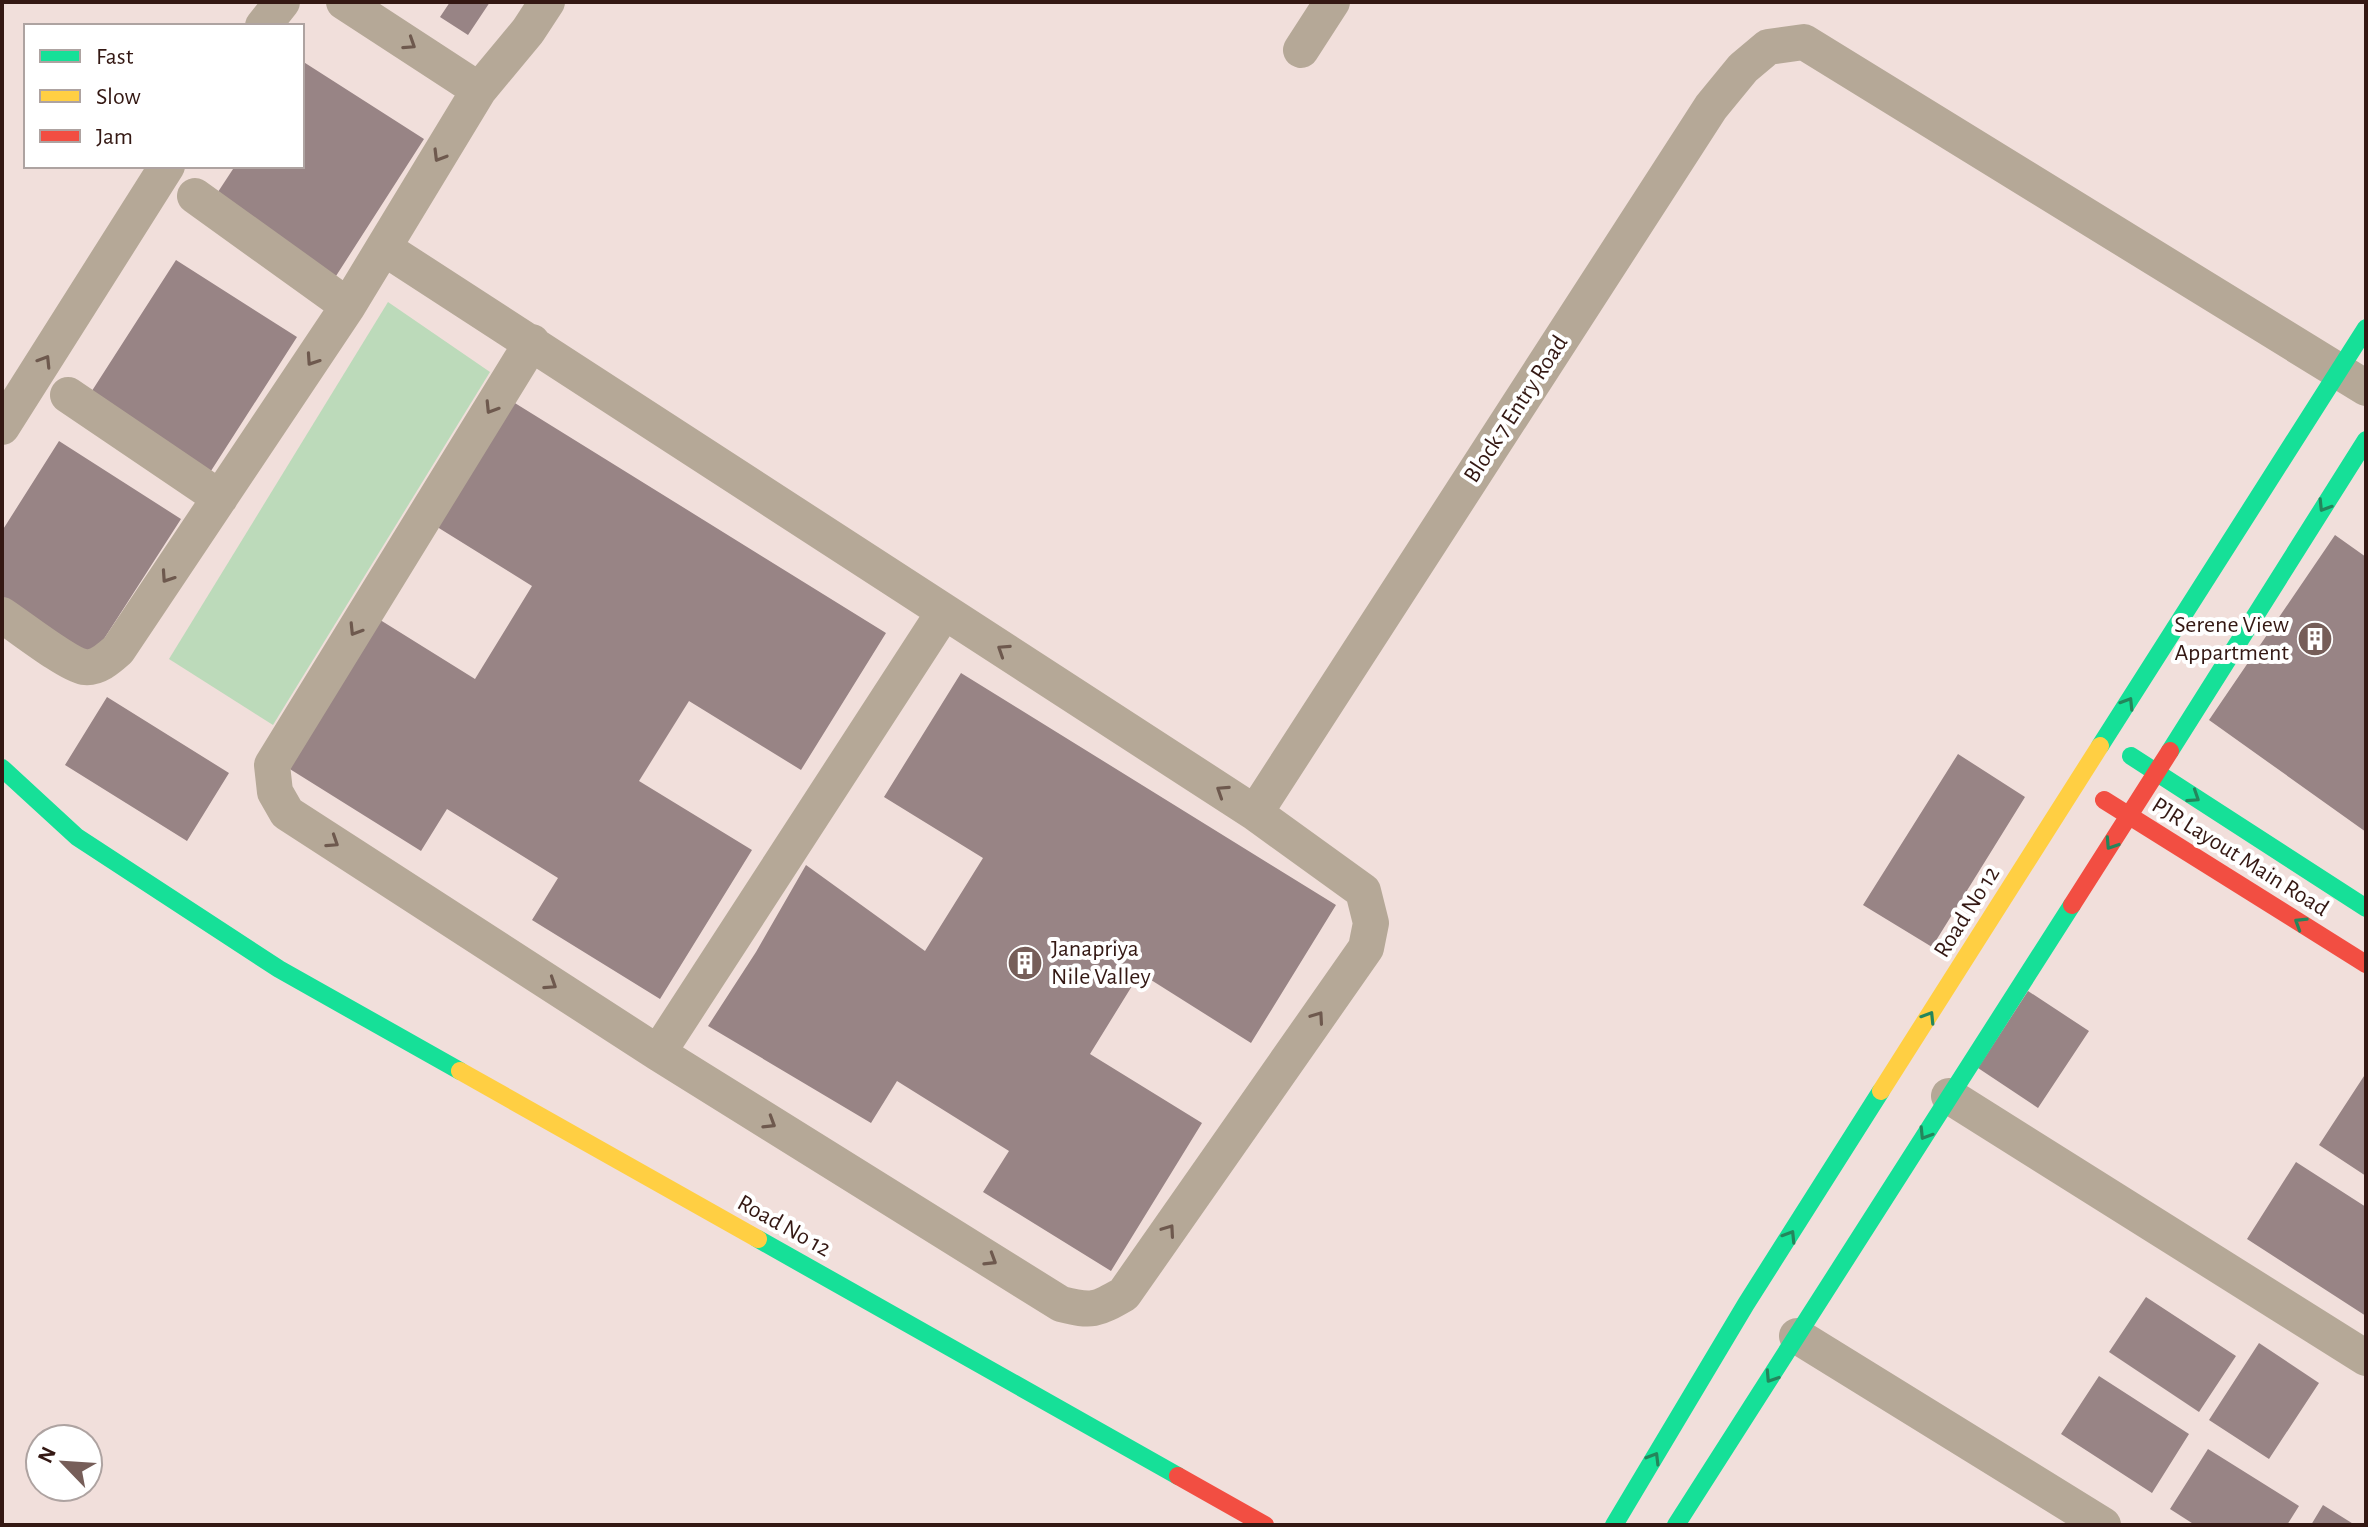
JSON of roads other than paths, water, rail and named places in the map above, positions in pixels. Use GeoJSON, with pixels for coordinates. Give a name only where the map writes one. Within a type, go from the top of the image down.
{"type":"FeatureCollection","features":[{"type":"Feature","properties":{"kind":"street"},"geometry":{"type":"LineString","coordinates":[[265,24],[282,2]]}},
{"type":"Feature","properties":{"kind":"street"},"geometry":{"type":"LineString","coordinates":[[344,2],[479,90]]}},
{"type":"Feature","properties":{"kind":"street"},"geometry":{"type":"LineString","coordinates":[[2,615],[69,660],[86,667],[102,663],[118,650],[348,306],[479,90],[528,31],[547,2]]}},
{"type":"Feature","properties":{"kind":"street"},"geometry":{"type":"LineString","coordinates":[[1301,50],[1332,2]]}},
{"type":"Feature","properties":{"kind":"street","name":"Block 7 Entry Road"},"geometry":{"type":"LineString","coordinates":[[1255,813],[1711,107],[1743,68],[1768,47],[1804,42],[2352,380]]}},
{"type":"Feature","properties":{"kind":"street"},"geometry":{"type":"LineString","coordinates":[[2,427],[166,168]]}},
{"type":"Feature","properties":{"kind":"street"},"geometry":{"type":"LineString","coordinates":[[195,196],[348,306]]}},
{"type":"Feature","properties":{"kind":"street"},"geometry":{"type":"LineString","coordinates":[[384,248],[532,342],[1255,813],[1363,891],[1371,923],[1366,948],[1124,1294],[1101,1308],[1085,1310],[1061,1304],[658,1053],[287,813],[275,792],[272,765],[532,342]]}},
{"type":"Feature","properties":{"kind":"street","name":"Road No 12"},"geometry":{"type":"LineString","coordinates":[[1614,1525],[1746,1304],[2105,739],[2352,380],[2366,328]]}},
{"type":"Feature","properties":{"kind":"street"},"geometry":{"type":"LineString","coordinates":[[68,395],[220,498]]}},
{"type":"Feature","properties":{"kind":"street"},"geometry":{"type":"LineString","coordinates":[[1676,1525],[2156,772],[2355,483],[2366,440]]}},
{"type":"Feature","properties":{"kind":"street"},"geometry":{"type":"LineString","coordinates":[[658,1053],[944,612]]}},
{"type":"Feature","properties":{"kind":"street"},"geometry":{"type":"LineString","coordinates":[[2105,739],[2366,908]]}},
{"type":"Feature","properties":{"kind":"street","name":"Road No 12"},"geometry":{"type":"LineString","coordinates":[[2,768],[77,837],[279,969],[1265,1525]]}},
{"type":"Feature","properties":{"kind":"street","name":"PJR Layout Main Road"},"geometry":{"type":"LineString","coordinates":[[2076,784],[2366,964]]}},
{"type":"Feature","properties":{"kind":"street"},"geometry":{"type":"LineString","coordinates":[[1949,1096],[2366,1358]]}},
{"type":"Feature","properties":{"kind":"street"},"geometry":{"type":"LineString","coordinates":[[1797,1336],[2103,1525]]}},
{"type":"Feature","properties":{"kind":"place","name":"Serene View Appartment"},"geometry":{"type":"Point","coordinates":[2315,639]}},
{"type":"Feature","properties":{"kind":"place","name":"Janapriya Nile Valley"},"geometry":{"type":"Point","coordinates":[1025,963]}}]}
